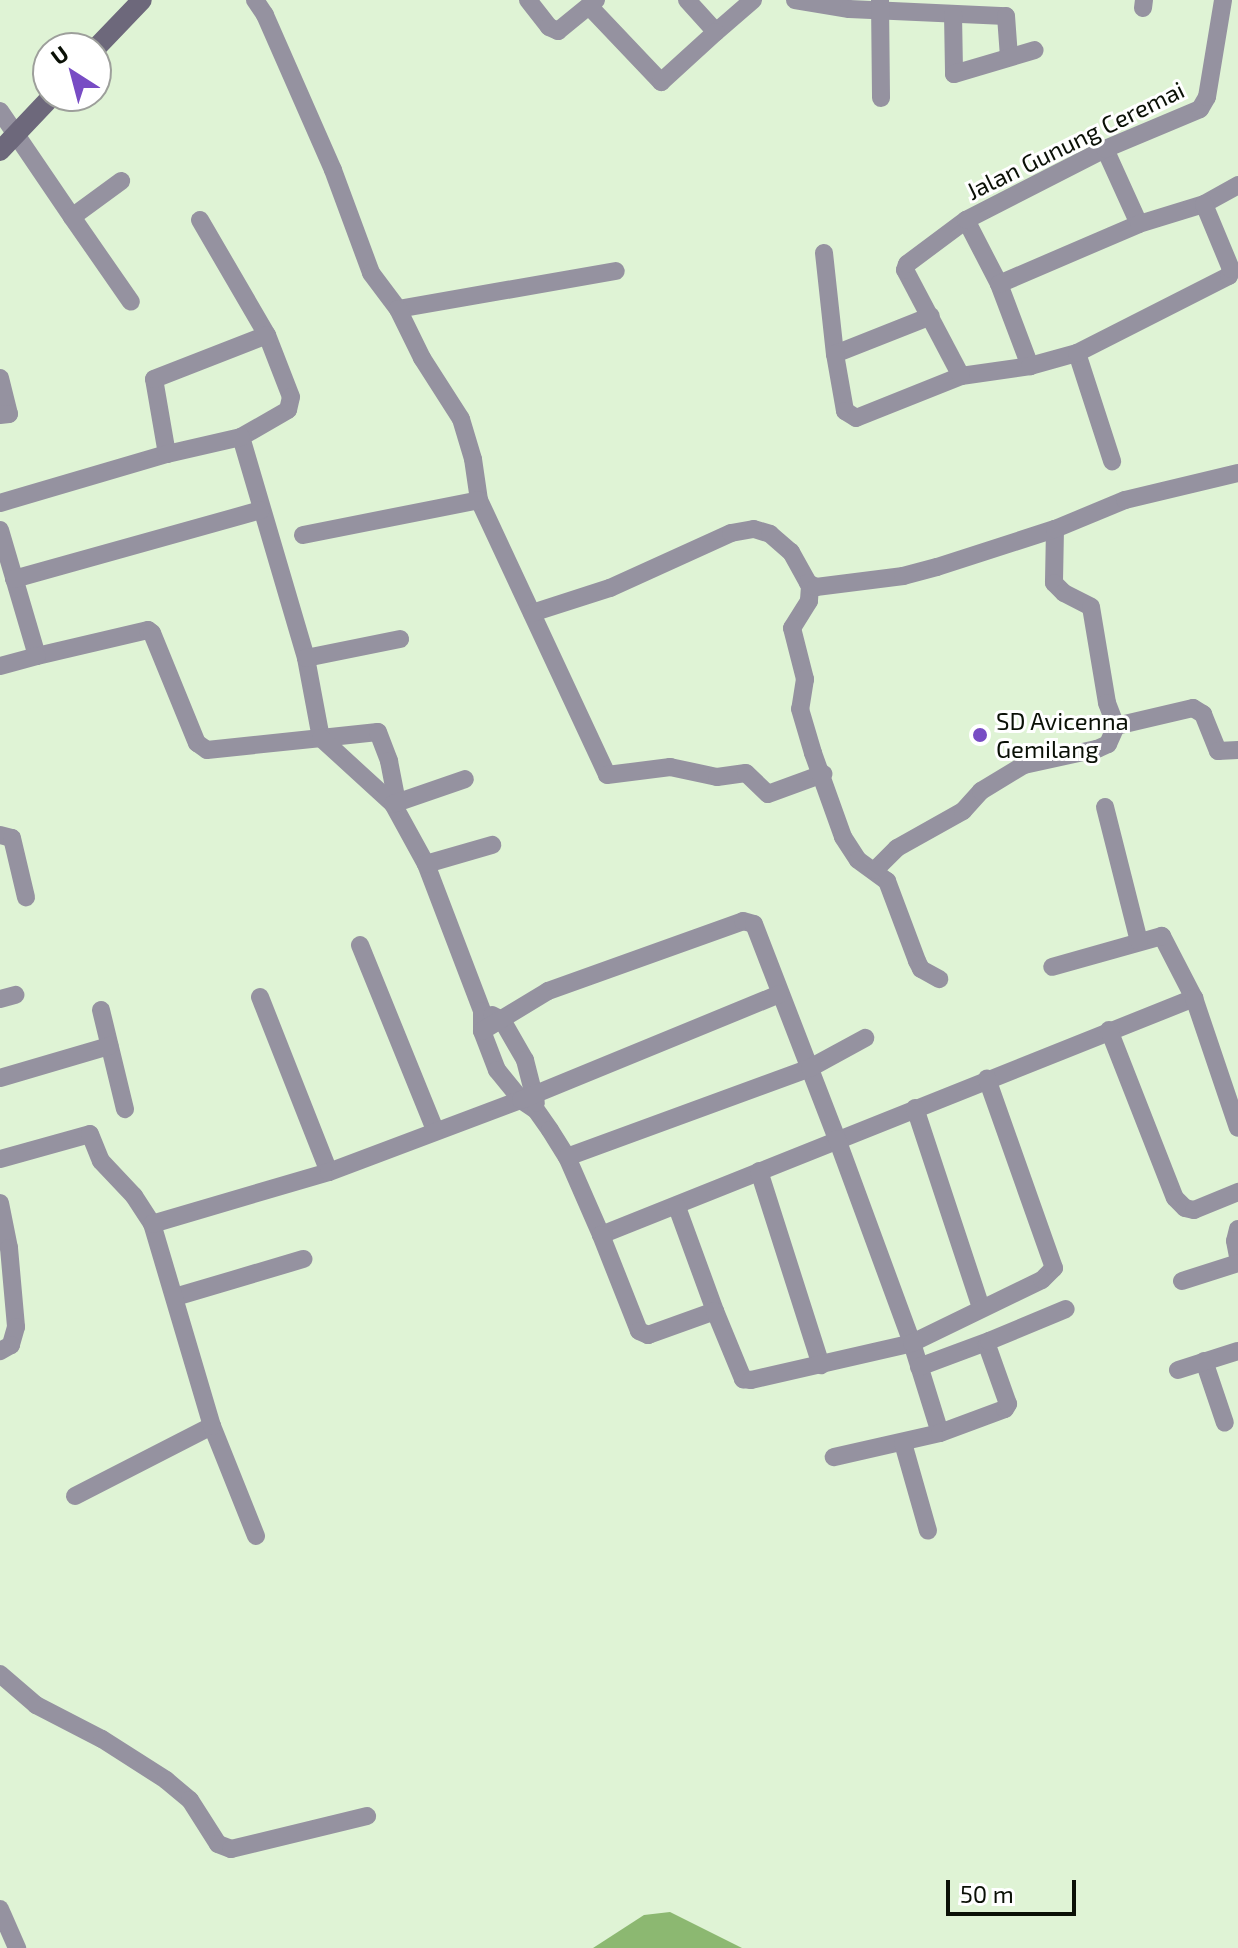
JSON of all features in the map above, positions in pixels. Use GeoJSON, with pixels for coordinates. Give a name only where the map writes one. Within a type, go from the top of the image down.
{"type":"FeatureCollection","features":[{"type":"Feature","properties":{"kind":"street"},"geometry":{"type":"LineString","coordinates":[[111,32],[142,0]]}},
{"type":"Feature","properties":{"kind":"street"},"geometry":{"type":"LineString","coordinates":[[255,0],[265,15],[333,170],[371,273],[398,309],[422,358],[461,419],[473,459],[479,500],[607,775],[670,767],[717,777],[746,773],[768,794],[823,774]]}},
{"type":"Feature","properties":{"kind":"street"},"geometry":{"type":"LineString","coordinates":[[528,0],[549,27],[558,31],[593,3],[661,82],[753,0]]}},
{"type":"Feature","properties":{"kind":"street"},"geometry":{"type":"LineString","coordinates":[[687,0],[716,32]]}},
{"type":"Feature","properties":{"kind":"street"},"geometry":{"type":"LineString","coordinates":[[795,0],[1006,16],[1009,57]]}},
{"type":"Feature","properties":{"kind":"street","name":"Jalan Gunung Ceremai"},"geometry":{"type":"LineString","coordinates":[[961,376],[905,270],[907,264],[966,220],[1105,149],[1200,109],[1207,97],[1223,0]]}},
{"type":"Feature","properties":{"kind":"street"},"geometry":{"type":"LineString","coordinates":[[880,5],[881,98]]}},
{"type":"Feature","properties":{"kind":"street"},"geometry":{"type":"LineString","coordinates":[[953,14],[954,74],[1035,50]]}},
{"type":"Feature","properties":{"kind":"street"},"geometry":{"type":"LineString","coordinates":[[0,111],[131,302]]}},
{"type":"Feature","properties":{"kind":"street"},"geometry":{"type":"LineString","coordinates":[[0,151],[37,112]]}},
{"type":"Feature","properties":{"kind":"street"},"geometry":{"type":"LineString","coordinates":[[1105,149],[1139,224]]}},
{"type":"Feature","properties":{"kind":"street"},"geometry":{"type":"LineString","coordinates":[[72,217],[121,181]]}},
{"type":"Feature","properties":{"kind":"street"},"geometry":{"type":"LineString","coordinates":[[999,284],[1139,224],[1204,204],[1238,185]]}},
{"type":"Feature","properties":{"kind":"street"},"geometry":{"type":"LineString","coordinates":[[824,253],[835,354],[845,411],[856,418],[961,376],[1030,366],[1077,353],[1229,276],[1231,269],[1204,204]]}},
{"type":"Feature","properties":{"kind":"street"},"geometry":{"type":"LineString","coordinates":[[0,503],[167,454],[241,437],[288,410],[291,404],[267,335],[200,220]]}},
{"type":"Feature","properties":{"kind":"street"},"geometry":{"type":"LineString","coordinates":[[966,220],[999,284],[1030,366]]}},
{"type":"Feature","properties":{"kind":"street"},"geometry":{"type":"LineString","coordinates":[[398,309],[616,271]]}},
{"type":"Feature","properties":{"kind":"street"},"geometry":{"type":"LineString","coordinates":[[835,354],[931,316]]}},
{"type":"Feature","properties":{"kind":"street"},"geometry":{"type":"LineString","coordinates":[[167,454],[154,379],[267,335]]}},
{"type":"Feature","properties":{"kind":"street"},"geometry":{"type":"LineString","coordinates":[[1077,353],[1112,461]]}},
{"type":"Feature","properties":{"kind":"street"},"geometry":{"type":"LineString","coordinates":[[0,378],[9,414],[0,415]]}},
{"type":"Feature","properties":{"kind":"street"},"geometry":{"type":"LineString","coordinates":[[241,437],[306,658],[321,738],[395,803]]}},
{"type":"Feature","properties":{"kind":"street"},"geometry":{"type":"LineString","coordinates":[[810,586],[903,576],[1055,529],[1125,500],[1238,473]]}},
{"type":"Feature","properties":{"kind":"street"},"geometry":{"type":"LineString","coordinates":[[303,535],[479,500]]}},
{"type":"Feature","properties":{"kind":"street"},"geometry":{"type":"LineString","coordinates":[[14,579],[261,510]]}},
{"type":"Feature","properties":{"kind":"street"},"geometry":{"type":"LineString","coordinates":[[532,613],[610,588],[731,533],[754,529],[770,534],[791,552],[810,586],[809,601],[792,628],[805,679],[800,709],[843,837],[858,860],[887,881],[921,969],[939,979]]}},
{"type":"Feature","properties":{"kind":"street"},"geometry":{"type":"LineString","coordinates":[[875,870],[897,848],[963,811],[981,791],[1024,765],[1108,744],[1116,726],[1107,703],[1091,607],[1054,583],[1055,529]]}},
{"type":"Feature","properties":{"kind":"street"},"geometry":{"type":"LineString","coordinates":[[0,530],[37,656]]}},
{"type":"Feature","properties":{"kind":"street"},"geometry":{"type":"LineString","coordinates":[[0,666],[148,630],[152,633],[192,735],[207,750],[378,732],[389,761],[395,803],[426,864],[482,1011],[482,1031],[497,1070],[531,1101],[567,1157],[644,1335],[715,1311]]}},
{"type":"Feature","properties":{"kind":"street"},"geometry":{"type":"LineString","coordinates":[[306,658],[400,639]]}},
{"type":"Feature","properties":{"kind":"street"},"geometry":{"type":"LineString","coordinates":[[1116,726],[1193,708],[1203,714],[1218,751],[1238,750]]}},
{"type":"Feature","properties":{"kind":"street"},"geometry":{"type":"LineString","coordinates":[[395,803],[465,779]]}},
{"type":"Feature","properties":{"kind":"street"},"geometry":{"type":"LineString","coordinates":[[1105,807],[1139,941]]}},
{"type":"Feature","properties":{"kind":"street"},"geometry":{"type":"LineString","coordinates":[[0,835],[9,836],[14,842],[26,897]]}},
{"type":"Feature","properties":{"kind":"street"},"geometry":{"type":"LineString","coordinates":[[426,864],[492,845]]}},
{"type":"Feature","properties":{"kind":"street"},"geometry":{"type":"LineString","coordinates":[[482,1031],[548,991],[743,921],[754,924],[912,1343],[940,1433]]}},
{"type":"Feature","properties":{"kind":"street"},"geometry":{"type":"LineString","coordinates":[[1052,967],[1162,936],[1229,1073],[1238,1128]]}},
{"type":"Feature","properties":{"kind":"street"},"geometry":{"type":"LineString","coordinates":[[360,945],[435,1130]]}},
{"type":"Feature","properties":{"kind":"street"},"geometry":{"type":"LineString","coordinates":[[152,1224],[329,1172],[435,1130],[531,1101],[779,994]]}},
{"type":"Feature","properties":{"kind":"street"},"geometry":{"type":"LineString","coordinates":[[260,997],[329,1172]]}},
{"type":"Feature","properties":{"kind":"street"},"geometry":{"type":"LineString","coordinates":[[601,1235],[1194,998]]}},
{"type":"Feature","properties":{"kind":"street"},"geometry":{"type":"LineString","coordinates":[[101,1010],[125,1109]]}},
{"type":"Feature","properties":{"kind":"street"},"geometry":{"type":"LineString","coordinates":[[482,1011],[502,1020],[525,1060],[531,1101]]}},
{"type":"Feature","properties":{"kind":"street"},"geometry":{"type":"LineString","coordinates":[[1109,1030],[1175,1198],[1185,1208],[1194,1210],[1238,1192]]}},
{"type":"Feature","properties":{"kind":"street"},"geometry":{"type":"LineString","coordinates":[[567,1157],[810,1068],[865,1038]]}},
{"type":"Feature","properties":{"kind":"street"},"geometry":{"type":"LineString","coordinates":[[0,1078],[109,1046]]}},
{"type":"Feature","properties":{"kind":"street"},"geometry":{"type":"LineString","coordinates":[[677,1207],[743,1379],[821,1365],[912,1343],[1042,1280],[1054,1268],[987,1079]]}},
{"type":"Feature","properties":{"kind":"street"},"geometry":{"type":"LineString","coordinates":[[915,1108],[981,1307]]}},
{"type":"Feature","properties":{"kind":"street"},"geometry":{"type":"LineString","coordinates":[[0,1159],[90,1134],[101,1161],[134,1196],[152,1224],[212,1426],[256,1536]]}},
{"type":"Feature","properties":{"kind":"street"},"geometry":{"type":"LineString","coordinates":[[759,1171],[821,1365]]}},
{"type":"Feature","properties":{"kind":"street"},"geometry":{"type":"LineString","coordinates":[[0,1203],[16,1327],[11,1345],[0,1351]]}},
{"type":"Feature","properties":{"kind":"street"},"geometry":{"type":"LineString","coordinates":[[1238,1229],[1235,1241],[1238,1256]]}},
{"type":"Feature","properties":{"kind":"street"},"geometry":{"type":"LineString","coordinates":[[175,1297],[303,1259]]}},
{"type":"Feature","properties":{"kind":"street"},"geometry":{"type":"LineString","coordinates":[[1182,1281],[1238,1263]]}},
{"type":"Feature","properties":{"kind":"street"},"geometry":{"type":"LineString","coordinates":[[919,1367],[1066,1309]]}},
{"type":"Feature","properties":{"kind":"street"},"geometry":{"type":"LineString","coordinates":[[834,1457],[940,1433],[1005,1409],[1008,1404],[987,1345],[989,1341]]}},
{"type":"Feature","properties":{"kind":"street"},"geometry":{"type":"LineString","coordinates":[[1178,1370],[1238,1351]]}},
{"type":"Feature","properties":{"kind":"street"},"geometry":{"type":"LineString","coordinates":[[1204,1361],[1225,1423]]}},
{"type":"Feature","properties":{"kind":"street"},"geometry":{"type":"LineString","coordinates":[[75,1496],[212,1426]]}},
{"type":"Feature","properties":{"kind":"street"},"geometry":{"type":"LineString","coordinates":[[903,1443],[928,1531]]}},
{"type":"Feature","properties":{"kind":"street"},"geometry":{"type":"LineString","coordinates":[[0,1674],[36,1705],[102,1739],[166,1780],[190,1800],[218,1844],[231,1849],[367,1816]]}},
{"type":"Feature","properties":{"kind":"street"},"geometry":{"type":"LineString","coordinates":[[0,1909],[17,1948]]}},
{"type":"Feature","properties":{"kind":"shaded area"},"geometry":{"type":"Polygon","coordinates":[[[670,1912],[742,1948],[593,1948],[644,1915],[670,1912]]]}},
{"type":"Feature","properties":{"kind":"place","name":"SD Avicenna Gemilang"},"geometry":{"type":"Point","coordinates":[980,735]}}]}
